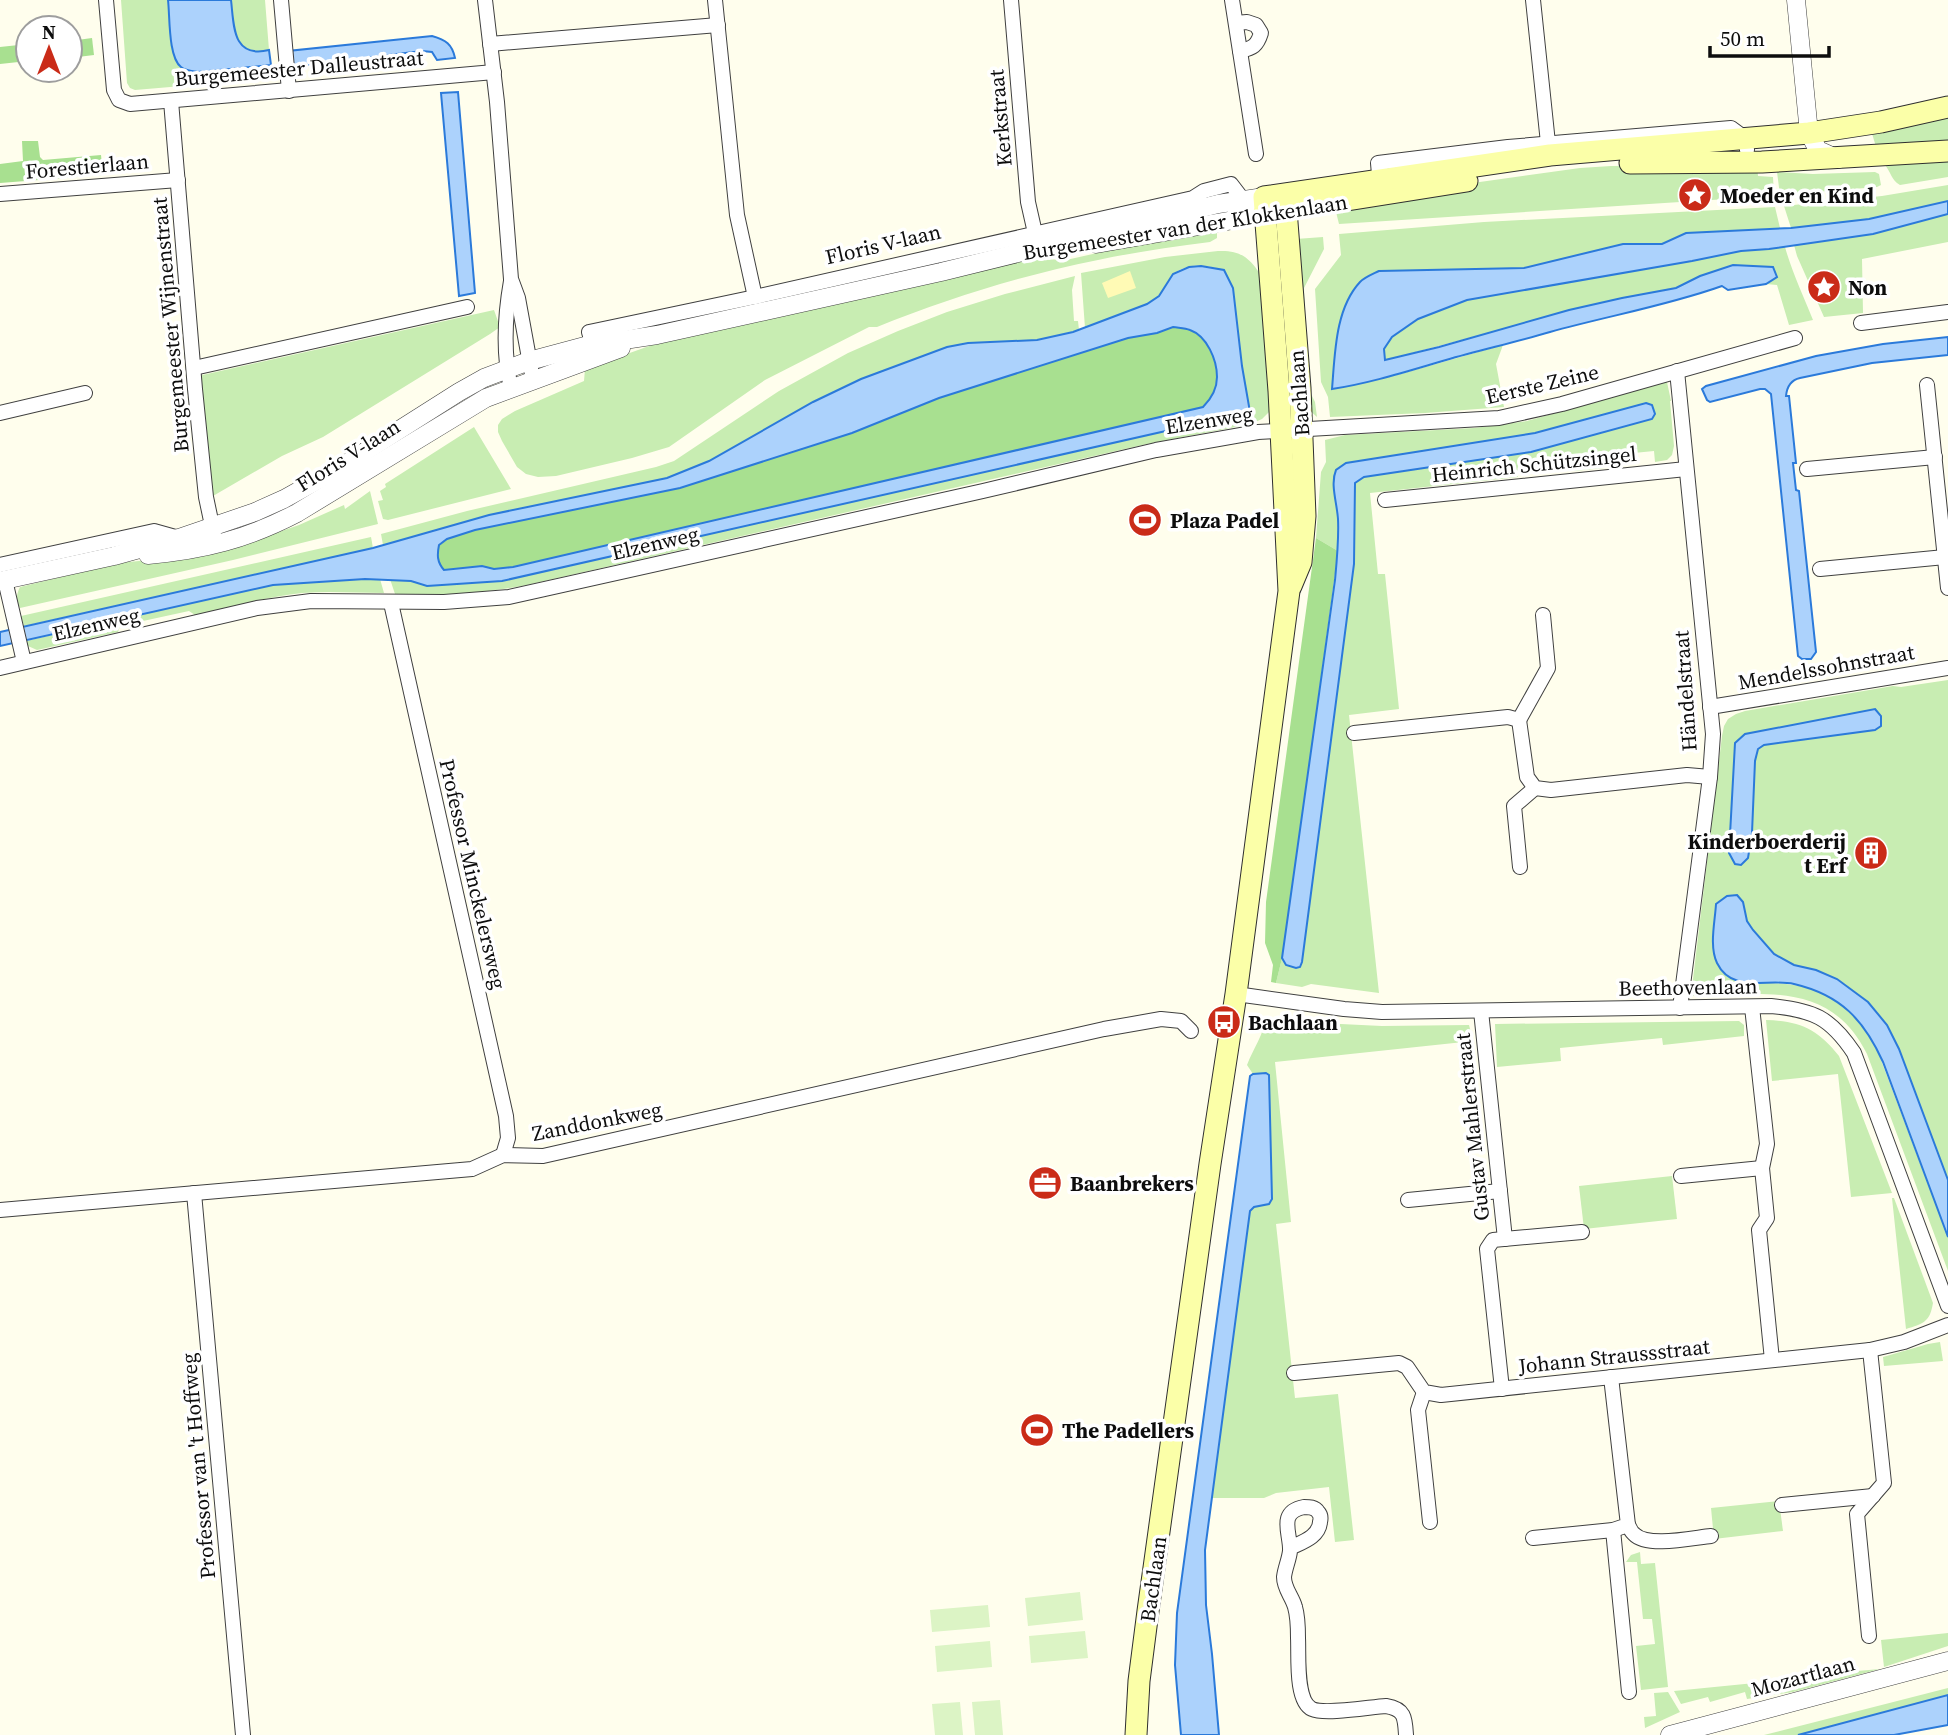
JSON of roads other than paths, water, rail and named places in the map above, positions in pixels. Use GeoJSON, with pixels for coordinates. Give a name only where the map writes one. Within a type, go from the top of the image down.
{"type":"FeatureCollection","features":[{"type":"Feature","properties":{"kind":"main road","name":"Burgemeester van der Klokkenlaan"},"geometry":{"type":"LineString","coordinates":[[1630,163],[1881,122],[1948,107]]}},
{"type":"Feature","properties":{"kind":"main road","name":"Burgemeester van der Klokkenlaan"},"geometry":{"type":"LineString","coordinates":[[1380,186],[1549,155],[1747,144]]}},
{"type":"Feature","properties":{"kind":"main road","name":"Burgemeester van der Klokkenlaan"},"geometry":{"type":"LineString","coordinates":[[1268,202],[1380,186],[1589,163],[1762,162],[1948,151]]}},
{"type":"Feature","properties":{"kind":"main road","name":"Bachlaan"},"geometry":{"type":"LineString","coordinates":[[1136,1735],[1139,1681],[1236,994],[1289,591],[1301,562],[1304,527],[1291,430],[1268,202]]}},
{"type":"Feature","properties":{"kind":"street","name":"Burgemeester Dalleustraat"},"geometry":{"type":"LineString","coordinates":[[106,0],[114,90],[120,100],[130,104],[494,72]]}},
{"type":"Feature","properties":{"kind":"street"},"geometry":{"type":"LineString","coordinates":[[281,0],[289,90]]}},
{"type":"Feature","properties":{"kind":"street"},"geometry":{"type":"LineString","coordinates":[[485,0],[494,72],[511,279],[506,369],[511,388]]}},
{"type":"Feature","properties":{"kind":"street"},"geometry":{"type":"LineString","coordinates":[[715,0],[737,215],[755,297]]}},
{"type":"Feature","properties":{"kind":"street","name":"Kerkstraat"},"geometry":{"type":"LineString","coordinates":[[1011,0],[1028,202],[1035,233]]}},
{"type":"Feature","properties":{"kind":"street"},"geometry":{"type":"LineString","coordinates":[[1232,0],[1256,154]]}},
{"type":"Feature","properties":{"kind":"street"},"geometry":{"type":"LineString","coordinates":[[1533,0],[1548,144]]}},
{"type":"Feature","properties":{"kind":"street"},"geometry":{"type":"LineString","coordinates":[[1796,0],[1809,133],[1818,150],[1839,159]]}},
{"type":"Feature","properties":{"kind":"street"},"geometry":{"type":"LineString","coordinates":[[1236,23],[1256,25],[1261,33],[1252,48],[1240,51]]}},
{"type":"Feature","properties":{"kind":"street"},"geometry":{"type":"LineString","coordinates":[[490,44],[718,25]]}},
{"type":"Feature","properties":{"kind":"street","name":"Burgemeester van der Klokkenlaan"},"geometry":{"type":"LineString","coordinates":[[1881,122],[1891,109],[1948,97]]}},
{"type":"Feature","properties":{"kind":"street","name":"Burgemeester Wijnenstraat"},"geometry":{"type":"LineString","coordinates":[[171,101],[206,497],[214,536]]}},
{"type":"Feature","properties":{"kind":"street","name":"Burgemeester van der Klokkenlaan"},"geometry":{"type":"LineString","coordinates":[[1380,186],[1378,163],[1496,148],[1731,128],[1747,144]]}},
{"type":"Feature","properties":{"kind":"street","name":"Forestierlaan"},"geometry":{"type":"LineString","coordinates":[[0,194],[178,180]]}},
{"type":"Feature","properties":{"kind":"street","name":"Burgemeester van der Klokkenlaan"},"geometry":{"type":"LineString","coordinates":[[1012,255],[1245,218],[1268,202],[1231,184],[1204,191],[1193,198],[1035,233]]}},
{"type":"Feature","properties":{"kind":"street","name":"Floris V-laan"},"geometry":{"type":"LineString","coordinates":[[594,351],[589,332],[1035,233]]}},
{"type":"Feature","properties":{"kind":"street","name":"Floris V-laan"},"geometry":{"type":"LineString","coordinates":[[114,556],[174,553],[214,536],[336,470],[459,392],[529,361],[594,351],[1012,255]]}},
{"type":"Feature","properties":{"kind":"street"},"geometry":{"type":"LineString","coordinates":[[511,279],[518,298],[533,380]]}},
{"type":"Feature","properties":{"kind":"street"},"geometry":{"type":"LineString","coordinates":[[194,368],[467,307]]}},
{"type":"Feature","properties":{"kind":"street"},"geometry":{"type":"LineString","coordinates":[[1861,323],[1948,312]]}},
{"type":"Feature","properties":{"kind":"street","name":"Eerste Zeine"},"geometry":{"type":"LineString","coordinates":[[1291,430],[1499,418],[1562,404],[1795,338]]}},
{"type":"Feature","properties":{"kind":"street","name":"Floris V-laan"},"geometry":{"type":"LineString","coordinates":[[2,576],[114,556],[179,538],[245,537],[297,513],[486,398],[533,380],[594,351]]}},
{"type":"Feature","properties":{"kind":"street","name":"Händelstraat"},"geometry":{"type":"LineString","coordinates":[[1676,371],[1713,734],[1710,777],[1679,1008]]}},
{"type":"Feature","properties":{"kind":"street"},"geometry":{"type":"LineString","coordinates":[[1927,384],[1948,587]]}},
{"type":"Feature","properties":{"kind":"street"},"geometry":{"type":"LineString","coordinates":[[0,413],[85,393]]}},
{"type":"Feature","properties":{"kind":"street","name":"Elzenweg"},"geometry":{"type":"LineString","coordinates":[[0,668],[257,608],[311,601],[444,603],[509,597],[1156,450],[1258,432],[1291,430]]}},
{"type":"Feature","properties":{"kind":"street"},"geometry":{"type":"LineString","coordinates":[[1807,469],[1935,457]]}},
{"type":"Feature","properties":{"kind":"street","name":"Heinrich Schützsingel"},"geometry":{"type":"LineString","coordinates":[[1385,500],[1686,469]]}},
{"type":"Feature","properties":{"kind":"street","name":"Floris V-laan"},"geometry":{"type":"LineString","coordinates":[[2,576],[154,531],[179,538]]}},
{"type":"Feature","properties":{"kind":"street"},"geometry":{"type":"LineString","coordinates":[[1820,569],[1945,557]]}},
{"type":"Feature","properties":{"kind":"street"},"geometry":{"type":"LineString","coordinates":[[2,576],[24,662]]}},
{"type":"Feature","properties":{"kind":"street","name":"Professor Minckelersweg"},"geometry":{"type":"LineString","coordinates":[[391,603],[506,1116],[508,1138],[503,1154]]}},
{"type":"Feature","properties":{"kind":"street"},"geometry":{"type":"LineString","coordinates":[[1543,615],[1548,668],[1519,720],[1527,777],[1535,788],[1552,790],[1687,775],[1710,777]]}},
{"type":"Feature","properties":{"kind":"street","name":"Mendelssohnstraat"},"geometry":{"type":"LineString","coordinates":[[1710,708],[1948,668]]}},
{"type":"Feature","properties":{"kind":"street"},"geometry":{"type":"LineString","coordinates":[[1354,733],[1508,717],[1519,720]]}},
{"type":"Feature","properties":{"kind":"street"},"geometry":{"type":"LineString","coordinates":[[1520,867],[1514,806],[1535,788]]}},
{"type":"Feature","properties":{"kind":"street","name":"Beethovenlaan"},"geometry":{"type":"LineString","coordinates":[[1236,994],[1382,1012],[1771,1006],[1798,1009],[1815,1016],[1837,1031],[1854,1053],[1948,1306]]}},
{"type":"Feature","properties":{"kind":"street"},"geometry":{"type":"LineString","coordinates":[[1752,1007],[1767,1144],[1762,1168],[1767,1218],[1759,1230],[1772,1360]]}},
{"type":"Feature","properties":{"kind":"street","name":"Gustav Mahlerstraat"},"geometry":{"type":"LineString","coordinates":[[1481,1011],[1500,1191],[1499,1240],[1487,1249],[1502,1389]]}},
{"type":"Feature","properties":{"kind":"street","name":"Zanddonkweg"},"geometry":{"type":"LineString","coordinates":[[0,1210],[472,1169],[503,1154],[543,1156],[1115,1027],[1161,1019],[1181,1021],[1191,1031]]}},
{"type":"Feature","properties":{"kind":"street"},"geometry":{"type":"LineString","coordinates":[[1681,1176],[1762,1168]]}},
{"type":"Feature","properties":{"kind":"street"},"geometry":{"type":"LineString","coordinates":[[1408,1200],[1500,1191]]}},
{"type":"Feature","properties":{"kind":"street","name":"Professor van 't Hoffweg"},"geometry":{"type":"LineString","coordinates":[[194,1193],[243,1735]]}},
{"type":"Feature","properties":{"kind":"street"},"geometry":{"type":"LineString","coordinates":[[1499,1240],[1582,1232]]}},
{"type":"Feature","properties":{"kind":"street","name":"Johann Straussstraat"},"geometry":{"type":"LineString","coordinates":[[1424,1392],[1441,1395],[1870,1350],[1904,1342],[1948,1325]]}},
{"type":"Feature","properties":{"kind":"street"},"geometry":{"type":"LineString","coordinates":[[1869,1636],[1857,1514],[1884,1483],[1870,1350]]}},
{"type":"Feature","properties":{"kind":"street"},"geometry":{"type":"LineString","coordinates":[[1294,1373],[1399,1363],[1407,1367],[1424,1392],[1418,1410],[1430,1522]]}},
{"type":"Feature","properties":{"kind":"street"},"geometry":{"type":"LineString","coordinates":[[1611,1377],[1628,1525],[1634,1535],[1656,1542],[1711,1536]]}},
{"type":"Feature","properties":{"kind":"street"},"geometry":{"type":"LineString","coordinates":[[1782,1505],[1873,1496]]}},
{"type":"Feature","properties":{"kind":"street"},"geometry":{"type":"LineString","coordinates":[[1534,1538],[1613,1530],[1628,1525]]}},
{"type":"Feature","properties":{"kind":"street"},"geometry":{"type":"LineString","coordinates":[[1613,1530],[1629,1692]]}},
{"type":"Feature","properties":{"kind":"street"},"geometry":{"type":"LineString","coordinates":[[1290,1548],[1284,1577],[1298,1619],[1300,1689],[1303,1700],[1311,1709],[1324,1711],[1396,1707],[1402,1712],[1406,1735]]}},
{"type":"Feature","properties":{"kind":"street","name":"Mozartlaan"},"geometry":{"type":"LineString","coordinates":[[1671,1735],[1948,1661]]}},
{"type":"Feature","properties":{"kind":"water"},"geometry":{"type":"Polygon","coordinates":[[[168,0],[231,0],[237,38],[248,50],[269,50],[271,65],[198,72],[183,68],[177,62],[172,46],[168,0]]]}},
{"type":"Feature","properties":{"kind":"water"},"geometry":{"type":"Polygon","coordinates":[[[432,36],[448,43],[455,58],[437,60],[432,52],[422,51],[289,67],[288,51],[432,36]]]}},
{"type":"Feature","properties":{"kind":"water"},"geometry":{"type":"Polygon","coordinates":[[[458,92],[475,293],[459,296],[441,93],[458,92]]]}},
{"type":"Feature","properties":{"kind":"water"},"geometry":{"type":"Polygon","coordinates":[[[1948,201],[1948,214],[1873,234],[1741,251],[1467,300],[1418,319],[1392,337],[1384,349],[1385,360],[1569,310],[1676,288],[1700,276],[1733,265],[1773,267],[1777,277],[1766,284],[1728,290],[1722,286],[1332,389],[1338,332],[1346,305],[1360,282],[1379,271],[1524,268],[1623,244],[1662,244],[1686,233],[1791,228],[1869,219],[1948,201]]]}},
{"type":"Feature","properties":{"kind":"water"},"geometry":{"type":"Polygon","coordinates":[[[1189,267],[1224,270],[1233,288],[1250,412],[502,581],[427,586],[411,581],[365,579],[273,585],[0,646],[0,632],[373,548],[489,515],[667,478],[709,461],[813,402],[861,379],[947,347],[968,343],[1037,340],[1073,332],[1147,304],[1159,296],[1173,274],[1189,267]],[[1173,327],[1128,338],[939,398],[852,433],[680,488],[475,530],[447,539],[439,545],[439,561],[444,570],[482,566],[494,569],[513,567],[1203,407],[1213,394],[1217,381],[1213,356],[1196,333],[1173,327]]]}},
{"type":"Feature","properties":{"kind":"water"},"geometry":{"type":"Polygon","coordinates":[[[1948,337],[1948,355],[1872,363],[1800,378],[1788,386],[1786,396],[1789,396],[1796,463],[1793,463],[1796,490],[1799,491],[1816,652],[1811,659],[1802,659],[1798,656],[1771,394],[1760,389],[1710,402],[1702,389],[1816,356],[1883,344],[1948,337]]]}},
{"type":"Feature","properties":{"kind":"water"},"geometry":{"type":"Polygon","coordinates":[[[1646,403],[1652,405],[1655,414],[1652,419],[1531,452],[1364,477],[1355,483],[1354,564],[1302,962],[1300,967],[1296,968],[1286,965],[1282,958],[1335,580],[1338,534],[1334,487],[1336,470],[1346,463],[1535,433],[1646,403]]]}},
{"type":"Feature","properties":{"kind":"water"},"geometry":{"type":"Polygon","coordinates":[[[1875,709],[1881,716],[1881,726],[1875,730],[1764,745],[1758,749],[1748,858],[1741,865],[1735,864],[1729,853],[1735,743],[1745,734],[1875,709]]]}},
{"type":"Feature","properties":{"kind":"water"},"geometry":{"type":"Polygon","coordinates":[[[1737,895],[1743,902],[1747,921],[1774,954],[1794,965],[1837,979],[1868,1002],[1887,1025],[1899,1049],[1948,1180],[1948,1237],[1883,1062],[1859,1022],[1838,1002],[1811,989],[1784,983],[1741,982],[1724,973],[1717,963],[1713,942],[1716,904],[1727,896],[1737,895]]]}},
{"type":"Feature","properties":{"kind":"water"},"geometry":{"type":"Polygon","coordinates":[[[1266,1073],[1269,1075],[1272,1199],[1269,1204],[1254,1207],[1250,1211],[1205,1550],[1206,1605],[1219,1735],[1181,1735],[1175,1665],[1177,1613],[1250,1076],[1266,1073]]]}},
{"type":"Feature","properties":{"kind":"water"},"geometry":{"type":"Polygon","coordinates":[[[1948,1695],[1948,1725],[1894,1735],[1798,1735],[1948,1695]]]}},
{"type":"Feature","properties":{"kind":"place","name":"Moeder en Kind"},"geometry":{"type":"Point","coordinates":[1695,195]}},
{"type":"Feature","properties":{"kind":"place","name":"Non"},"geometry":{"type":"Point","coordinates":[1824,287]}},
{"type":"Feature","properties":{"kind":"place","name":"Plaza Padel"},"geometry":{"type":"Point","coordinates":[1145,520]}},
{"type":"Feature","properties":{"kind":"place","name":"Kinderboerderij t Erf"},"geometry":{"type":"Point","coordinates":[1871,853]}},
{"type":"Feature","properties":{"kind":"place","name":"Bachlaan"},"geometry":{"type":"Point","coordinates":[1224,1022]}},
{"type":"Feature","properties":{"kind":"place","name":"Baanbrekers"},"geometry":{"type":"Point","coordinates":[1045,1183]}},
{"type":"Feature","properties":{"kind":"place","name":"The Padellers"},"geometry":{"type":"Point","coordinates":[1037,1430]}}]}
